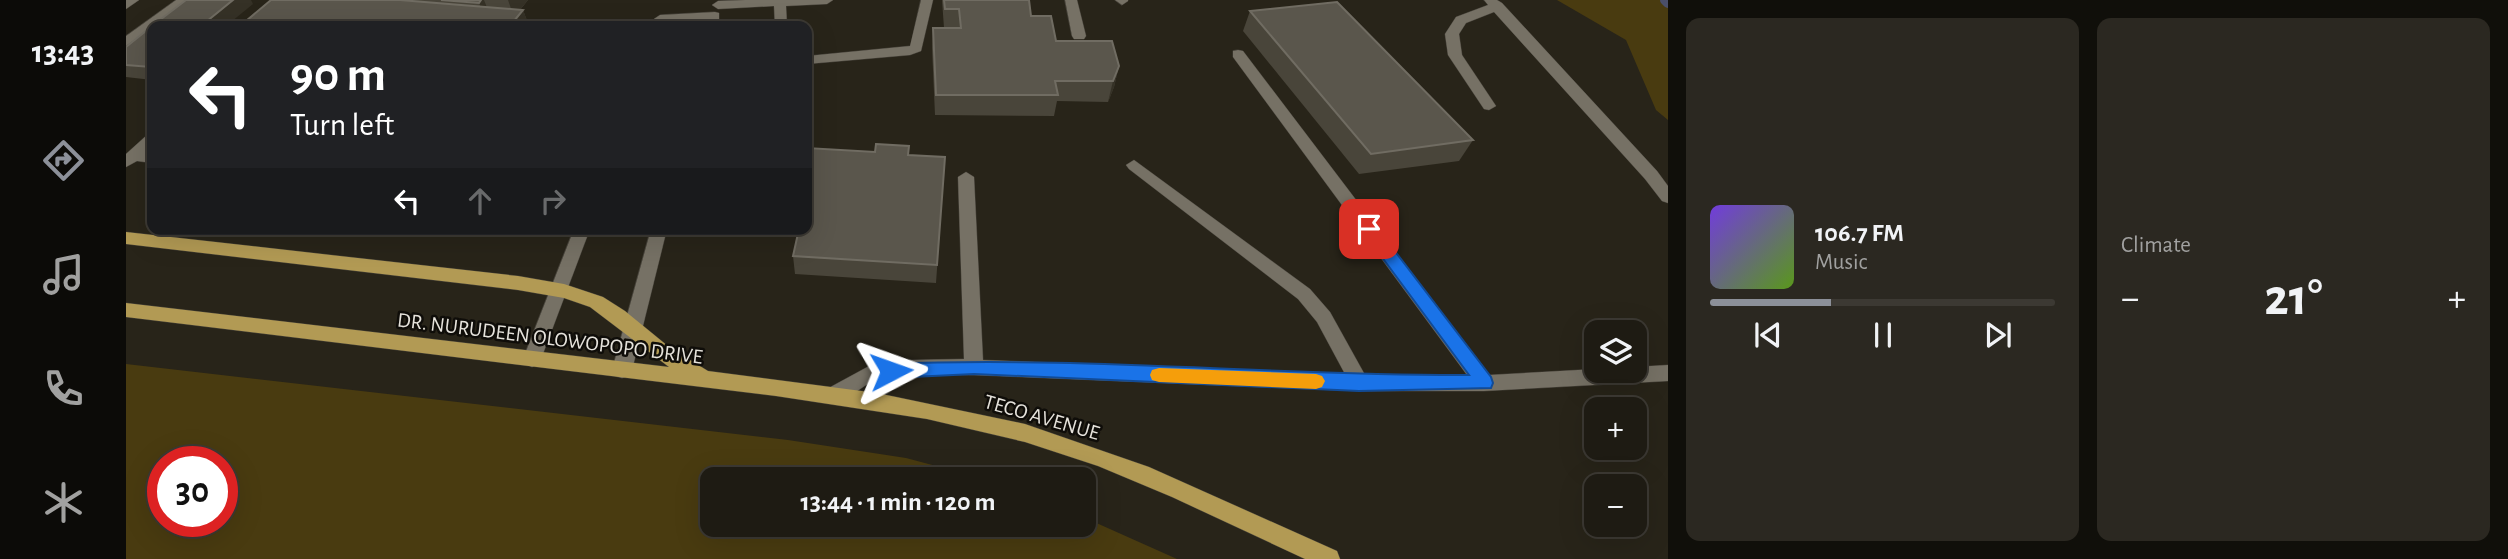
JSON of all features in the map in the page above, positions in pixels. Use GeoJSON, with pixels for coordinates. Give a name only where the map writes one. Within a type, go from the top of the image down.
{"type":"FeatureCollection","features":[{"type":"Feature","properties":{"kind":"main road","name":"DR. NURUDEEN OLOWOPOPO DRIVE"},"geometry":{"type":"LineString","coordinates":[[126,238],[518,283],[578,294],[607,308],[660,353],[691,371],[723,382]]}},
{"type":"Feature","properties":{"kind":"main road","name":"DR. NURUDEEN OLOWOPOPO DRIVE"},"geometry":{"type":"LineString","coordinates":[[126,310],[723,382]]}},
{"type":"Feature","properties":{"kind":"main road","name":"TECO AVENUE"},"geometry":{"type":"LineString","coordinates":[[723,382],[941,414],[1025,433],[1206,500],[1329,559]]}},
{"type":"Feature","properties":{"kind":"street"},"geometry":{"type":"LineString","coordinates":[[126,5],[133,0]]}},
{"type":"Feature","properties":{"kind":"street"},"geometry":{"type":"LineString","coordinates":[[155,21],[184,0]]}},
{"type":"Feature","properties":{"kind":"street"},"geometry":{"type":"LineString","coordinates":[[660,18],[780,2],[827,0]]}},
{"type":"Feature","properties":{"kind":"street"},"geometry":{"type":"LineString","coordinates":[[812,60],[910,51],[916,48],[927,0]]}},
{"type":"Feature","properties":{"kind":"street"},"geometry":{"type":"LineString","coordinates":[[1070,0],[1079,36]]}},
{"type":"Feature","properties":{"kind":"street"},"geometry":{"type":"LineString","coordinates":[[780,2],[781,21]]}},
{"type":"Feature","properties":{"kind":"street"},"geometry":{"type":"LineString","coordinates":[[1489,106],[1455,55],[1452,34],[1461,20],[1494,3],[1668,197]]}},
{"type":"Feature","properties":{"kind":"street"},"geometry":{"type":"LineString","coordinates":[[126,42],[147,27]]}},
{"type":"Feature","properties":{"kind":"street"},"geometry":{"type":"LineString","coordinates":[[1238,54],[1484,383]]}},
{"type":"Feature","properties":{"kind":"street"},"geometry":{"type":"LineString","coordinates":[[130,159],[147,143]]}},
{"type":"Feature","properties":{"kind":"street"},"geometry":{"type":"LineString","coordinates":[[1134,165],[1304,294],[1324,317],[1359,383]]}},
{"type":"Feature","properties":{"kind":"street"},"geometry":{"type":"LineString","coordinates":[[966,177],[974,367]]}},
{"type":"Feature","properties":{"kind":"street"},"geometry":{"type":"LineString","coordinates":[[532,359],[580,235]]}},
{"type":"Feature","properties":{"kind":"street"},"geometry":{"type":"LineString","coordinates":[[622,370],[657,235]]}},
{"type":"Feature","properties":{"kind":"street"},"geometry":{"type":"LineString","coordinates":[[831,396],[872,373],[910,368],[974,367],[1359,383],[1484,383],[1668,373]]}},
{"type":"Feature","properties":{"kind":"shaded area"},"geometry":{"type":"Polygon","coordinates":[[[1557,0],[1668,0],[1668,120],[1656,110],[1626,40],[1557,0]]]}},
{"type":"Feature","properties":{"kind":"shaded area"},"geometry":{"type":"Polygon","coordinates":[[[126,364],[788,440],[906,458],[940,467],[700,467],[700,537],[1096,537],[1096,523],[1177,559],[126,559],[126,364]]]}},
{"type":"Feature","properties":{"kind":"building"},"geometry":{"type":"Polygon","coordinates":[[[186,0],[233,0],[207,21],[159,21],[186,0]]]}},
{"type":"Feature","properties":{"kind":"building"},"geometry":{"type":"Polygon","coordinates":[[[271,0],[400,0],[523,10],[514,21],[246,21],[271,0]]]}},
{"type":"Feature","properties":{"kind":"building"},"geometry":{"type":"Polygon","coordinates":[[[441,0],[481,0],[479,3],[441,0]]]}},
{"type":"Feature","properties":{"kind":"building"},"geometry":{"type":"Polygon","coordinates":[[[944,0],[1029,0],[1031,16],[1051,16],[1056,41],[1112,41],[1119,66],[1113,81],[1055,81],[1058,95],[936,95],[933,28],[961,28],[959,9],[945,9],[944,0]]]}},
{"type":"Feature","properties":{"kind":"building"},"geometry":{"type":"Polygon","coordinates":[[[1337,2],[1473,140],[1371,154],[1250,11],[1337,2]]]}},
{"type":"Feature","properties":{"kind":"building"},"geometry":{"type":"Polygon","coordinates":[[[147,30],[147,67],[126,65],[126,47],[147,30]]]}},
{"type":"Feature","properties":{"kind":"building"},"geometry":{"type":"Polygon","coordinates":[[[876,144],[909,146],[908,155],[945,157],[937,265],[793,256],[798,235],[812,235],[812,148],[875,152],[876,144]]]}},
{"type":"Feature","properties":{"kind":"waterway"},"geometry":{"type":"LineString","coordinates":[[1665,0],[1668,3]]}},
{"type":"Feature","properties":{"kind":"slow traffic"},"geometry":{"type":"LineString","coordinates":[[1159,375],[1316,381]]}},
{"type":"Feature","properties":{"kind":"route"},"geometry":{"type":"LineString","coordinates":[[891,371],[974,367],[1359,383],[1484,383],[1369,229]]}}]}
